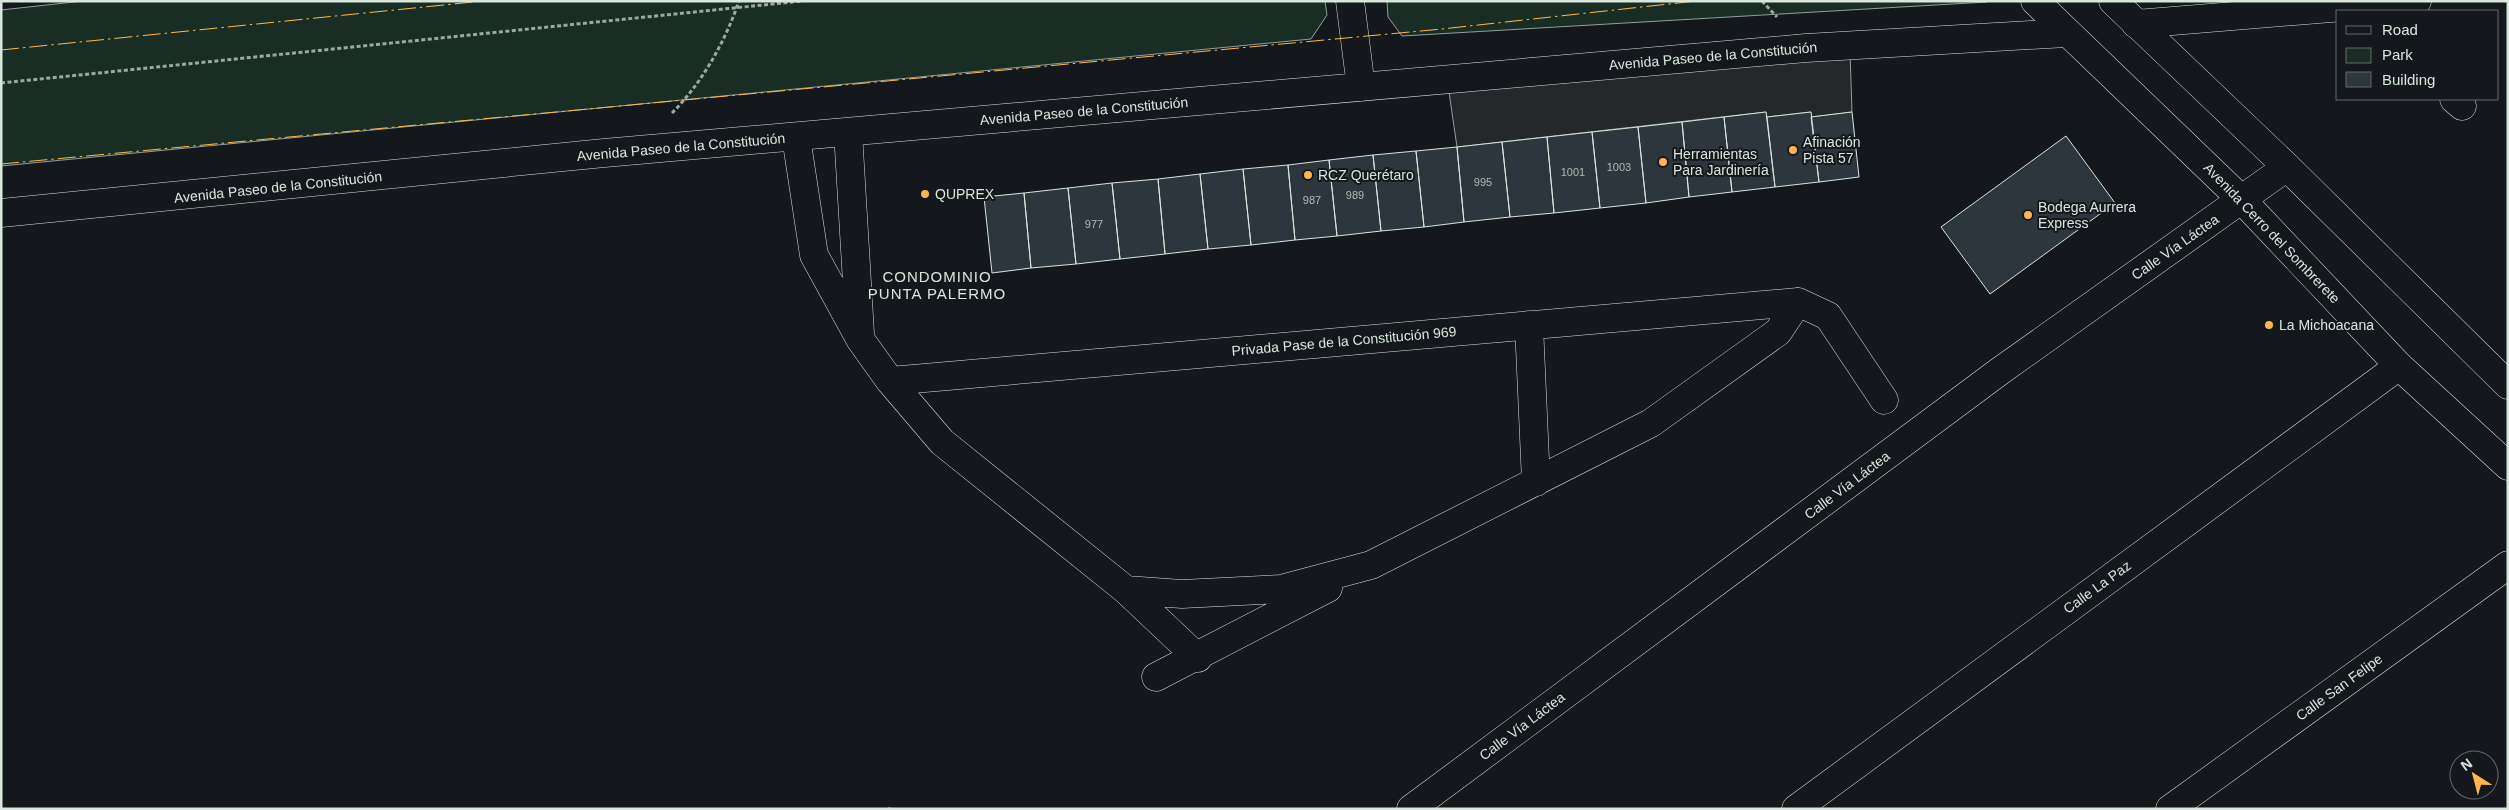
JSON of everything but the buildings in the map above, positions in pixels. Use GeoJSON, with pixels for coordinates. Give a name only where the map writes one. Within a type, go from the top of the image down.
{"type":"FeatureCollection","features":[{"type":"Feature","properties":{"kind":"street"},"geometry":{"type":"LineString","coordinates":[[1350,1],[1361,87]]}},
{"type":"Feature","properties":{"kind":"street","name":"Avenida Cerro del Sombrerete"},"geometry":{"type":"LineString","coordinates":[[2034,1],[2242,200],[2399,366],[2508,466]]}},
{"type":"Feature","properties":{"kind":"street"},"geometry":{"type":"LineString","coordinates":[[2114,1],[2288,167],[2506,381]]}},
{"type":"Feature","properties":{"kind":"street"},"geometry":{"type":"LineString","coordinates":[[2136,24],[2417,1]]}},
{"type":"Feature","properties":{"kind":"street","name":"Avenida Paseo de la Constitución"},"geometry":{"type":"LineString","coordinates":[[1,213],[633,151],[1839,45],[2066,33]]}},
{"type":"Feature","properties":{"kind":"street"},"geometry":{"type":"LineString","coordinates":[[848,132],[860,339]]}},
{"type":"Feature","properties":{"kind":"street"},"geometry":{"type":"LineString","coordinates":[[796,137],[814,255],[860,339],[890,381],[942,442],[1126,590],[1198,658]]}},
{"type":"Feature","properties":{"kind":"street","name":"Calle Vía Láctea"},"geometry":{"type":"LineString","coordinates":[[1411,809],[2000,371],[2288,167]]}},
{"type":"Feature","properties":{"kind":"street"},"geometry":{"type":"LineString","coordinates":[[1156,677],[1198,658],[1371,565],[1651,423],[1778,332],[1798,302]]}},
{"type":"Feature","properties":{"kind":"street","name":"Privada Pase de la Constitución 969"},"geometry":{"type":"LineString","coordinates":[[890,381],[1798,302],[1828,316],[1884,400]]}},
{"type":"Feature","properties":{"kind":"street"},"geometry":{"type":"LineString","coordinates":[[1529,325],[1536,482]]}},
{"type":"Feature","properties":{"kind":"street","name":"Calle La Paz"},"geometry":{"type":"LineString","coordinates":[[1796,809],[2399,366]]}},
{"type":"Feature","properties":{"kind":"street"},"geometry":{"type":"LineString","coordinates":[[1126,590],[1182,594],[1281,589],[1371,565]]}},
{"type":"Feature","properties":{"kind":"street","name":"Calle San Felipe"},"geometry":{"type":"LineString","coordinates":[[2170,809],[2508,565]]}},
{"type":"Feature","properties":{"kind":"path"},"geometry":{"type":"LineString","coordinates":[[633,151],[691,94],[730,28],[738,1]]}},
{"type":"Feature","properties":{"kind":"path"},"geometry":{"type":"LineString","coordinates":[[1,83],[802,1]]}},
{"type":"Feature","properties":{"kind":"green space"},"geometry":{"type":"Polygon","coordinates":[[[83,1],[1325,1],[1327,15],[1311,39],[1,166],[1,10],[83,1]]]}},
{"type":"Feature","properties":{"kind":"green space"},"geometry":{"type":"Polygon","coordinates":[[[1387,1],[1987,2],[1402,36],[1388,17],[1387,1]]]}},
{"type":"Feature","properties":{"kind":"shaded area"},"geometry":{"type":"Polygon","coordinates":[[[1850,52],[1852,112],[1811,117],[1811,112],[1767,117],[1766,112],[1457,147],[1449,92],[1850,52]]]}},
{"type":"Feature","properties":{"kind":"power"},"geometry":{"type":"LineString","coordinates":[[1,50],[483,1]]}},
{"type":"Feature","properties":{"kind":"power"},"geometry":{"type":"LineString","coordinates":[[1,164],[1442,29],[1696,1]]}},
{"type":"Feature","properties":{"kind":"place","name":"Afinación Pista 57"},"geometry":{"type":"Point","coordinates":[1793,150]}},
{"type":"Feature","properties":{"kind":"place","name":"Herramientas Para Jardinería"},"geometry":{"type":"Point","coordinates":[1663,162]}},
{"type":"Feature","properties":{"kind":"place","name":"RCZ Querétaro"},"geometry":{"type":"Point","coordinates":[1308,175]}},
{"type":"Feature","properties":{"kind":"place","name":"QUPREX"},"geometry":{"type":"Point","coordinates":[925,194]}},
{"type":"Feature","properties":{"kind":"place","name":"Bodega Aurrera Express"},"geometry":{"type":"Point","coordinates":[2028,215]}},
{"type":"Feature","properties":{"kind":"place","name":"La Michoacana"},"geometry":{"type":"Point","coordinates":[2269,325]}},
{"type":"Feature","properties":{"kind":"district","name":"CONDOMINIO PUNTA PALERMO"},"geometry":{"type":"Point","coordinates":[937,284]}}]}
